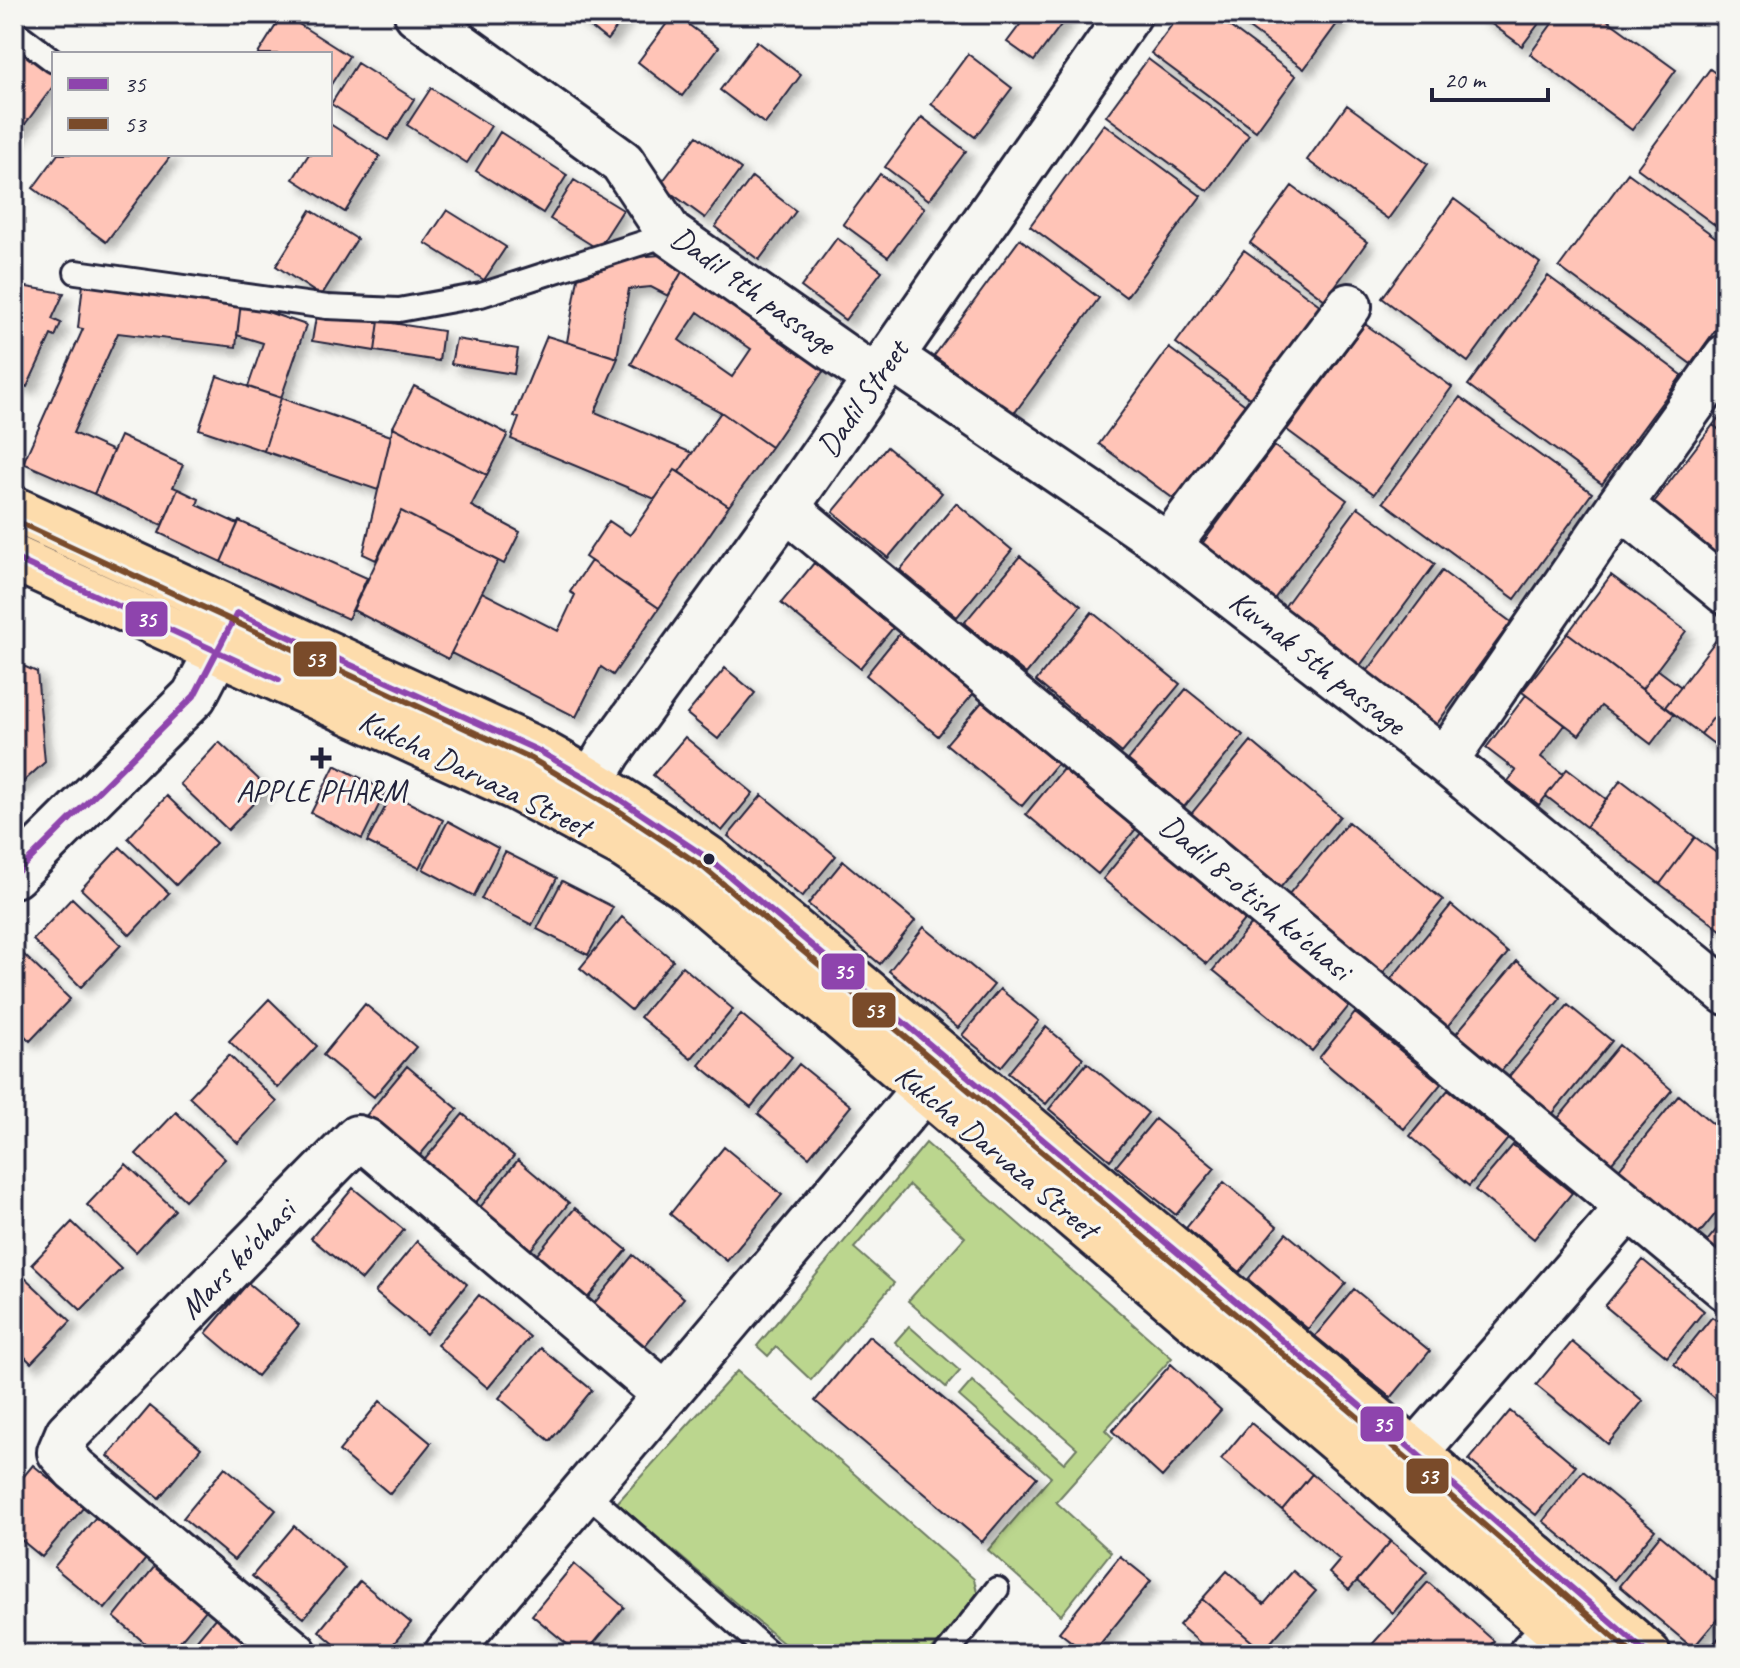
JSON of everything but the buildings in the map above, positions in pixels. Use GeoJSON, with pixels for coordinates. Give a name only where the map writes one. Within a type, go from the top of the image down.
{"type":"FeatureCollection","features":[{"type":"Feature","properties":{"kind":"main road","name":"Kukcha Darvaza Street"},"geometry":{"type":"LineString","coordinates":[[14,509],[537,750],[624,846],[689,889],[936,1074],[1402,1468],[1563,1634],[1648,1654]]}},
{"type":"Feature","properties":{"kind":"main road","name":"Kukcha Darvaza Street"},"geometry":{"type":"LineString","coordinates":[[14,558],[516,788],[580,798]]}},
{"type":"Feature","properties":{"kind":"main road"},"geometry":{"type":"LineString","coordinates":[[217,652],[237,613]]}},
{"type":"Feature","properties":{"kind":"street","name":"Dadil 9th passage"},"geometry":{"type":"LineString","coordinates":[[417,14],[622,162],[670,234],[884,368]]}},
{"type":"Feature","properties":{"kind":"street","name":"Dadil Street"},"geometry":{"type":"LineString","coordinates":[[580,798],[609,752],[786,508],[1129,14]]}},
{"type":"Feature","properties":{"kind":"street"},"geometry":{"type":"LineString","coordinates":[[1168,546],[1349,306]]}},
{"type":"Feature","properties":{"kind":"street"},"geometry":{"type":"LineString","coordinates":[[1445,761],[1620,505],[1726,357]]}},
{"type":"Feature","properties":{"kind":"street","name":"Kuvnak 5th passage"},"geometry":{"type":"LineString","coordinates":[[884,368],[1168,546],[1445,761],[1726,992]]}},
{"type":"Feature","properties":{"kind":"street"},"geometry":{"type":"LineString","coordinates":[[1620,505],[1726,592]]}},
{"type":"Feature","properties":{"kind":"street","name":"Dadil 8-o'tish ko'chasi"},"geometry":{"type":"LineString","coordinates":[[786,508],[1726,1288]]}},
{"type":"Feature","properties":{"kind":"street"},"geometry":{"type":"LineString","coordinates":[[14,875],[194,696],[217,652]]}},
{"type":"Feature","properties":{"kind":"street"},"geometry":{"type":"LineString","coordinates":[[447,1654],[936,1074]]}},
{"type":"Feature","properties":{"kind":"street","name":"Mars ko'chasi"},"geometry":{"type":"LineString","coordinates":[[295,1654],[75,1469],[60,1452],[68,1433],[357,1138],[366,1141],[666,1395]]}},
{"type":"Feature","properties":{"kind":"street"},"geometry":{"type":"LineString","coordinates":[[1402,1468],[1629,1207]]}},
{"type":"Feature","properties":{"kind":"lane"},"geometry":{"type":"LineString","coordinates":[[14,31],[52,60]]}},
{"type":"Feature","properties":{"kind":"lane"},"geometry":{"type":"LineString","coordinates":[[76,272],[327,307],[399,310],[481,295],[670,234]]}},
{"type":"Feature","properties":{"kind":"lane"},"geometry":{"type":"LineString","coordinates":[[583,1490],[771,1654]]}},
{"type":"Feature","properties":{"kind":"lane"},"geometry":{"type":"LineString","coordinates":[[946,1654],[997,1589]]}},
{"type":"Feature","properties":{"kind":"green space"},"geometry":{"type":"Polygon","coordinates":[[[926,1143],[1172,1358],[1105,1430],[1113,1438],[1056,1502],[1111,1552],[1061,1615],[988,1550],[1051,1477],[959,1396],[972,1381],[1064,1463],[1077,1448],[908,1301],[965,1237],[909,1185],[854,1248],[894,1283],[811,1380],[776,1347],[768,1356],[757,1346],[926,1143]]]}},
{"type":"Feature","properties":{"kind":"green space"},"geometry":{"type":"Polygon","coordinates":[[[909,1326],[960,1371],[946,1387],[895,1342],[909,1326]]]}},
{"type":"Feature","properties":{"kind":"green space"},"geometry":{"type":"Polygon","coordinates":[[[737,1371],[974,1579],[976,1600],[928,1654],[796,1654],[617,1503],[737,1371]]]}},
{"type":"Feature","properties":{"kind":"transit line","name":"53"},"geometry":{"type":"LineString","coordinates":[[14,520],[532,759],[619,811],[703,867],[1409,1460],[1633,1654]]}},
{"type":"Feature","properties":{"kind":"transit line","name":"35"},"geometry":{"type":"LineString","coordinates":[[14,558],[279,680]]}},
{"type":"Feature","properties":{"kind":"transit line","name":"35"},"geometry":{"type":"LineString","coordinates":[[14,875],[194,696],[237,613],[537,750],[592,781],[709,859],[1415,1452],[1648,1654]]}},
{"type":"Feature","properties":{"kind":"place","name":"APPLE PHARM"},"geometry":{"type":"Point","coordinates":[321,758]}}]}
